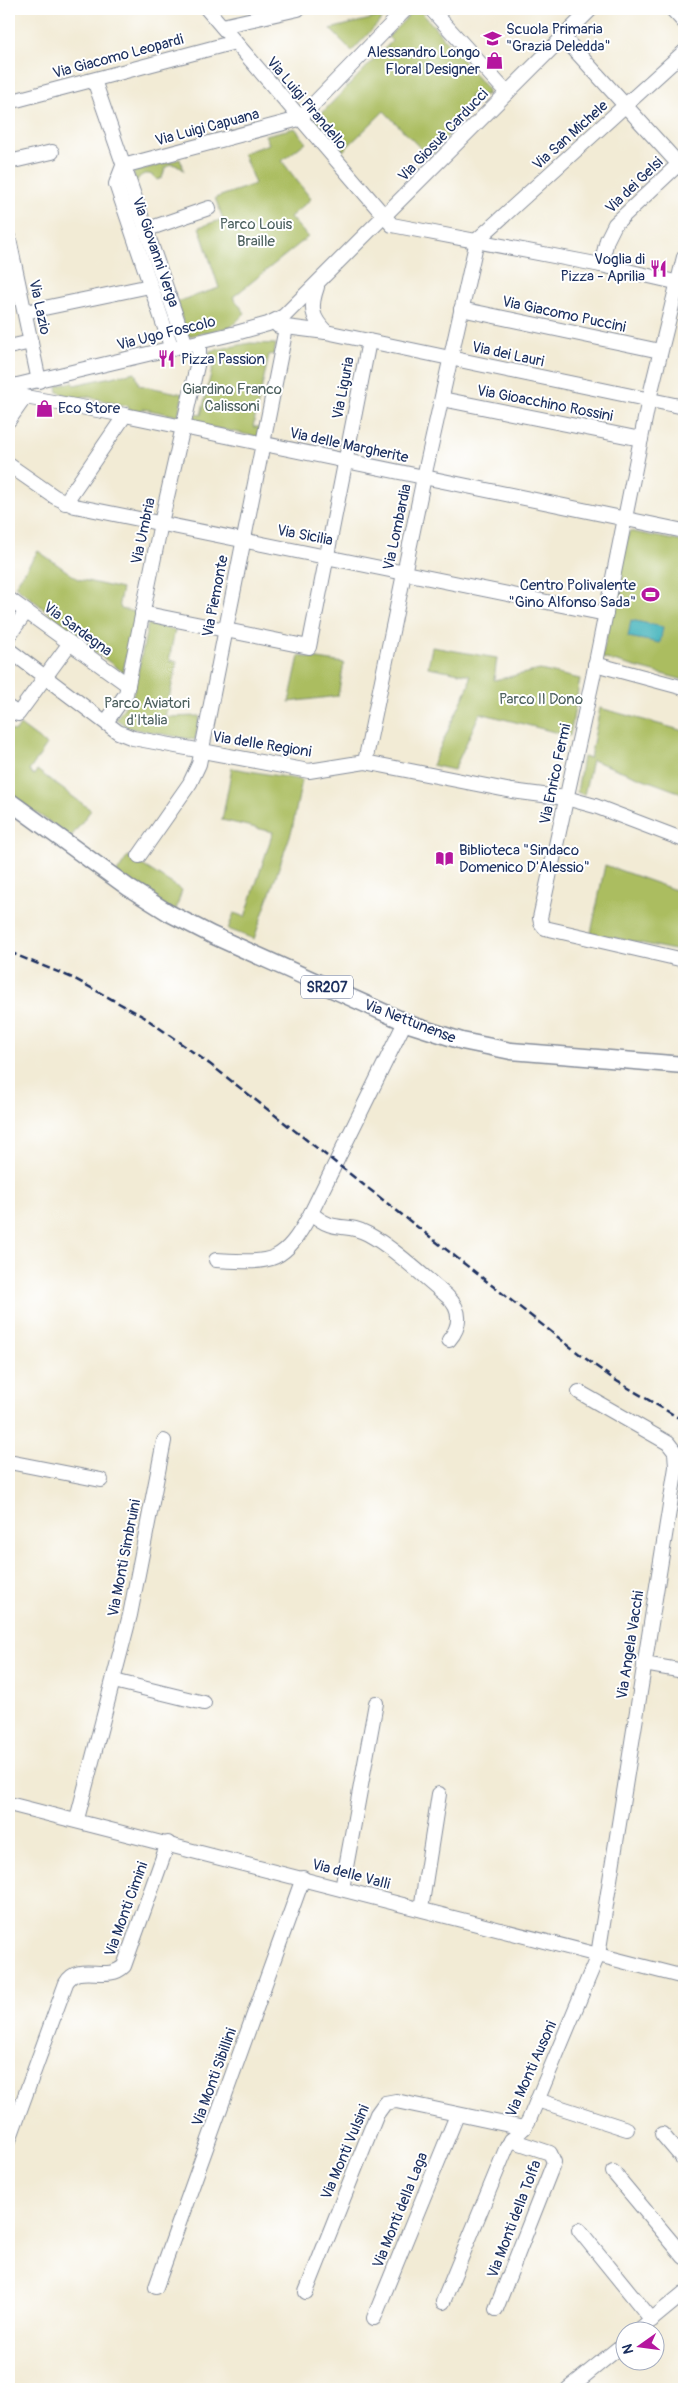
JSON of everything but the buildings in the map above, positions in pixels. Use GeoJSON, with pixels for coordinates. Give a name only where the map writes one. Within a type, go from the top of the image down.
{"type":"FeatureCollection","features":[{"type":"Feature","properties":{"kind":"main road","name":"Via Nettunense"},"geometry":{"type":"LineString","coordinates":[[9,801],[128,888],[168,913],[212,935],[405,1022],[452,1038],[511,1051],[684,1065]]}},
{"type":"Feature","properties":{"kind":"street","name":"Via Luigi Pirandello"},"geometry":{"type":"LineString","coordinates":[[207,9],[384,218]]}},
{"type":"Feature","properties":{"kind":"street"},"geometry":{"type":"LineString","coordinates":[[222,26],[298,9]]}},
{"type":"Feature","properties":{"kind":"street"},"geometry":{"type":"LineString","coordinates":[[299,119],[406,9]]}},
{"type":"Feature","properties":{"kind":"street"},"geometry":{"type":"LineString","coordinates":[[431,9],[506,93]]}},
{"type":"Feature","properties":{"kind":"street","name":"Via Giosuè Carducci"},"geometry":{"type":"LineString","coordinates":[[318,283],[591,9]]}},
{"type":"Feature","properties":{"kind":"street"},"geometry":{"type":"LineString","coordinates":[[672,9],[684,22]]}},
{"type":"Feature","properties":{"kind":"street"},"geometry":{"type":"LineString","coordinates":[[563,37],[682,164]]}},
{"type":"Feature","properties":{"kind":"street","name":"Via Giacomo Leopardi"},"geometry":{"type":"LineString","coordinates":[[9,102],[235,42]]}},
{"type":"Feature","properties":{"kind":"street","name":"Via San Michele"},"geometry":{"type":"LineString","coordinates":[[477,240],[684,52]]}},
{"type":"Feature","properties":{"kind":"street","name":"Via Giovanni Verga"},"geometry":{"type":"LineString","coordinates":[[94,80],[185,345]]}},
{"type":"Feature","properties":{"kind":"street","name":"Via Luigi Capuana"},"geometry":{"type":"LineString","coordinates":[[123,166],[299,119]]}},
{"type":"Feature","properties":{"kind":"street"},"geometry":{"type":"LineString","coordinates":[[9,162],[52,152]]}},
{"type":"Feature","properties":{"kind":"street","name":"Via dei Gelsi"},"geometry":{"type":"LineString","coordinates":[[601,265],[607,240],[615,224],[682,164]]}},
{"type":"Feature","properties":{"kind":"street","name":"Via Giovanni Verga"},"geometry":{"type":"LineString","coordinates":[[123,166],[116,184],[150,286],[185,345]]}},
{"type":"Feature","properties":{"kind":"street"},"geometry":{"type":"LineString","coordinates":[[146,230],[210,208]]}},
{"type":"Feature","properties":{"kind":"street"},"geometry":{"type":"LineString","coordinates":[[384,218],[396,226],[477,240],[680,283]]}},
{"type":"Feature","properties":{"kind":"street","name":"Via Lazio"},"geometry":{"type":"LineString","coordinates":[[9,239],[13,275],[25,312],[39,381]]}},
{"type":"Feature","properties":{"kind":"street","name":"Via Lombardia"},"geometry":{"type":"LineString","coordinates":[[365,762],[424,477],[477,240]]}},
{"type":"Feature","properties":{"kind":"street","name":"Via Enrico Fermi"},"geometry":{"type":"LineString","coordinates":[[684,257],[680,283],[660,351],[649,400],[606,614],[540,918],[546,928],[684,960]]}},
{"type":"Feature","properties":{"kind":"street"},"geometry":{"type":"LineString","coordinates":[[318,283],[312,311],[315,321],[326,332]]}},
{"type":"Feature","properties":{"kind":"street","name":"Via Ugo Foscolo"},"geometry":{"type":"LineString","coordinates":[[10,387],[268,324],[288,313],[318,283]]}},
{"type":"Feature","properties":{"kind":"street"},"geometry":{"type":"LineString","coordinates":[[25,312],[150,286]]}},
{"type":"Feature","properties":{"kind":"street","name":"Via Giacomo Puccini"},"geometry":{"type":"LineString","coordinates":[[461,309],[660,351]]}},
{"type":"Feature","properties":{"kind":"street","name":"Via dei Lauri"},"geometry":{"type":"LineString","coordinates":[[268,324],[286,328],[326,332],[684,407]]}},
{"type":"Feature","properties":{"kind":"street","name":"Via Piemonte"},"geometry":{"type":"LineString","coordinates":[[139,856],[192,780],[199,764],[286,328]]}},
{"type":"Feature","properties":{"kind":"street","name":"Via Liguria"},"geometry":{"type":"LineString","coordinates":[[225,630],[309,647],[369,341]]}},
{"type":"Feature","properties":{"kind":"street"},"geometry":{"type":"LineString","coordinates":[[9,347],[31,342]]}},
{"type":"Feature","properties":{"kind":"street","name":"Via Umbria"},"geometry":{"type":"LineString","coordinates":[[106,722],[126,694],[161,523],[199,357],[185,345]]}},
{"type":"Feature","properties":{"kind":"street","name":"Via delle Margherite"},"geometry":{"type":"LineString","coordinates":[[10,387],[16,394],[25,397],[263,443],[684,531]]}},
{"type":"Feature","properties":{"kind":"street"},"geometry":{"type":"LineString","coordinates":[[9,420],[25,397]]}},
{"type":"Feature","properties":{"kind":"street","name":"Via Gioacchino Rossini"},"geometry":{"type":"LineString","coordinates":[[442,400],[641,439]]}},
{"type":"Feature","properties":{"kind":"street"},"geometry":{"type":"LineString","coordinates":[[65,503],[125,415]]}},
{"type":"Feature","properties":{"kind":"street","name":"Via Sicilia"},"geometry":{"type":"LineString","coordinates":[[9,465],[65,503],[606,614]]}},
{"type":"Feature","properties":{"kind":"street","name":"Via Sardegna"},"geometry":{"type":"LineString","coordinates":[[9,599],[128,685]]}},
{"type":"Feature","properties":{"kind":"street"},"geometry":{"type":"LineString","coordinates":[[9,635],[26,612]]}},
{"type":"Feature","properties":{"kind":"street"},"geometry":{"type":"LineString","coordinates":[[142,613],[225,630]]}},
{"type":"Feature","properties":{"kind":"street"},"geometry":{"type":"LineString","coordinates":[[9,708],[18,714],[70,643]]}},
{"type":"Feature","properties":{"kind":"street","name":"Via delle Regioni"},"geometry":{"type":"LineString","coordinates":[[9,650],[106,722],[133,738],[309,771],[365,762],[512,791],[566,798],[595,806],[684,840]]}},
{"type":"Feature","properties":{"kind":"street"},"geometry":{"type":"LineString","coordinates":[[595,664],[684,688]]}},
{"type":"Feature","properties":{"kind":"street"},"geometry":{"type":"LineString","coordinates":[[216,1260],[260,1262],[275,1258],[295,1241],[311,1213],[405,1022]]}},
{"type":"Feature","properties":{"kind":"street"},"geometry":{"type":"LineString","coordinates":[[311,1213],[331,1227],[357,1230],[375,1238],[447,1296],[455,1306],[458,1317],[458,1327],[449,1340]]}},
{"type":"Feature","properties":{"kind":"street","name":"Via Angela Vacchi"},"geometry":{"type":"LineString","coordinates":[[579,1392],[668,1443],[676,1456],[676,1467],[598,1955]]}},
{"type":"Feature","properties":{"kind":"street","name":"Via Monti Simbruini"},"geometry":{"type":"LineString","coordinates":[[77,1819],[130,1615],[164,1441]]}},
{"type":"Feature","properties":{"kind":"street"},"geometry":{"type":"LineString","coordinates":[[9,1462],[101,1480]]}},
{"type":"Feature","properties":{"kind":"street"},"geometry":{"type":"LineString","coordinates":[[644,1664],[684,1671]]}},
{"type":"Feature","properties":{"kind":"street"},"geometry":{"type":"LineString","coordinates":[[114,1682],[204,1703]]}},
{"type":"Feature","properties":{"kind":"street"},"geometry":{"type":"LineString","coordinates":[[342,1889],[376,1703]]}},
{"type":"Feature","properties":{"kind":"street"},"geometry":{"type":"LineString","coordinates":[[421,1909],[439,1794]]}},
{"type":"Feature","properties":{"kind":"street","name":"Via delle Valli"},"geometry":{"type":"LineString","coordinates":[[9,1804],[77,1819],[684,1977]]}},
{"type":"Feature","properties":{"kind":"street","name":"Via Monti Cimini"},"geometry":{"type":"LineString","coordinates":[[9,2140],[66,1983],[71,1976],[77,1973],[111,1973],[124,1966],[168,1843]]}},
{"type":"Feature","properties":{"kind":"street","name":"Via Monti Sibillini"},"geometry":{"type":"LineString","coordinates":[[156,2287],[303,1878]]}},
{"type":"Feature","properties":{"kind":"street","name":"Via Monti Ausoni"},"geometry":{"type":"LineString","coordinates":[[443,2302],[510,2140],[524,2128],[598,1955]]}},
{"type":"Feature","properties":{"kind":"street"},"geometry":{"type":"LineString","coordinates":[[537,2100],[627,2129]]}},
{"type":"Feature","properties":{"kind":"street","name":"Via Monti Vulsini"},"geometry":{"type":"LineString","coordinates":[[306,2292],[382,2105],[393,2101],[524,2128]]}},
{"type":"Feature","properties":{"kind":"street","name":"Via Monti della Laga"},"geometry":{"type":"LineString","coordinates":[[374,2318],[457,2115]]}},
{"type":"Feature","properties":{"kind":"street"},"geometry":{"type":"LineString","coordinates":[[662,2134],[684,2160]]}},
{"type":"Feature","properties":{"kind":"street","name":"Via Monti della Tolfa"},"geometry":{"type":"LineString","coordinates":[[496,2309],[554,2162],[550,2153],[510,2140]]}},
{"type":"Feature","properties":{"kind":"street"},"geometry":{"type":"LineString","coordinates":[[613,2172],[684,2257]]}},
{"type":"Feature","properties":{"kind":"street"},"geometry":{"type":"LineString","coordinates":[[579,2230],[652,2320],[684,2294]]}},
{"type":"Feature","properties":{"kind":"street"},"geometry":{"type":"LineString","coordinates":[[568,2389],[616,2350]]}},
{"type":"Feature","properties":{"kind":"green space"},"geometry":{"type":"Polygon","coordinates":[[[415,9],[419,9],[488,90],[487,95],[470,95],[469,112],[429,157],[384,111],[343,151],[317,123],[313,126],[308,118],[315,112],[319,116],[392,41],[388,37],[415,9]]]}},
{"type":"Feature","properties":{"kind":"green space"},"geometry":{"type":"Polygon","coordinates":[[[386,15],[352,51],[330,29],[386,15]]]}},
{"type":"Feature","properties":{"kind":"green space","name":"Parco Louis Braille"},"geometry":{"type":"Polygon","coordinates":[[[295,128],[306,142],[282,161],[311,199],[290,217],[308,237],[233,297],[245,313],[231,327],[188,336],[176,302],[219,288],[199,227],[223,219],[215,198],[255,184],[243,153],[269,144],[265,135],[295,128]]]}},
{"type":"Feature","properties":{"kind":"green space"},"geometry":{"type":"Polygon","coordinates":[[[180,159],[184,171],[179,166],[171,164],[165,168],[162,178],[157,180],[152,175],[146,174],[140,177],[136,183],[133,172],[180,159]]]}},
{"type":"Feature","properties":{"kind":"green space","name":"Giardino Franco Calissoni"},"geometry":{"type":"Polygon","coordinates":[[[250,343],[276,344],[274,354],[269,355],[253,427],[260,427],[258,437],[193,423],[195,414],[201,415],[214,361],[207,362],[210,351],[250,343]]]}},
{"type":"Feature","properties":{"kind":"green space"},"geometry":{"type":"Polygon","coordinates":[[[135,372],[139,385],[183,394],[178,416],[144,409],[139,412],[129,410],[128,406],[84,396],[78,400],[58,392],[57,386],[73,382],[74,385],[135,372]]]}},
{"type":"Feature","properties":{"kind":"green space","name":"Centro Polivalente \"Gino Alfonso Sada\""},"geometry":{"type":"Polygon","coordinates":[[[629,531],[684,542],[684,680],[602,658],[629,531]]]}},
{"type":"Feature","properties":{"kind":"green space"},"geometry":{"type":"Polygon","coordinates":[[[38,551],[78,579],[122,589],[119,603],[121,609],[136,612],[123,672],[69,633],[71,630],[15,586],[38,551]]]}},
{"type":"Feature","properties":{"kind":"green space","name":"Parco Aviatori d'Italia"},"geometry":{"type":"Polygon","coordinates":[[[148,624],[175,630],[169,660],[177,662],[165,717],[200,716],[195,740],[129,728],[116,719],[133,695],[148,624]]]}},
{"type":"Feature","properties":{"kind":"green space","name":"Parco Il Dono"},"geometry":{"type":"Polygon","coordinates":[[[432,647],[497,658],[494,680],[540,670],[580,679],[570,736],[480,713],[454,770],[432,765],[469,685],[470,675],[428,667],[432,647]]]}},
{"type":"Feature","properties":{"kind":"green space"},"geometry":{"type":"Polygon","coordinates":[[[299,656],[344,663],[338,696],[289,702],[299,656]]]}},
{"type":"Feature","properties":{"kind":"green space"},"geometry":{"type":"Polygon","coordinates":[[[600,708],[684,731],[684,794],[592,760],[584,795],[577,792],[583,757],[590,758],[600,708]]]}},
{"type":"Feature","properties":{"kind":"green space"},"geometry":{"type":"Polygon","coordinates":[[[20,725],[47,745],[29,771],[34,775],[37,770],[91,810],[71,837],[9,794],[9,730],[16,731],[20,725]]]}},
{"type":"Feature","properties":{"kind":"green space"},"geometry":{"type":"Polygon","coordinates":[[[232,768],[302,780],[292,830],[254,939],[228,929],[234,913],[245,917],[273,832],[222,820],[232,768]]]}},
{"type":"Feature","properties":{"kind":"green space"},"geometry":{"type":"Polygon","coordinates":[[[128,856],[182,890],[175,913],[116,874],[128,856]]]}},
{"type":"Feature","properties":{"kind":"green space"},"geometry":{"type":"Polygon","coordinates":[[[605,865],[684,893],[684,952],[591,933],[605,865]]]}},
{"type":"Feature","properties":{"kind":"water"},"geometry":{"type":"Polygon","coordinates":[[[631,620],[663,627],[660,643],[628,637],[631,620]]]}},
{"type":"Feature","properties":{"kind":"railway"},"geometry":{"type":"LineString","coordinates":[[9,952],[75,979],[144,1017],[211,1065],[582,1356],[615,1380],[684,1421]]}},
{"type":"Feature","properties":{"kind":"place","name":"Scuola Primaria \"Grazia Deledda\""},"geometry":{"type":"Point","coordinates":[492,38]}},
{"type":"Feature","properties":{"kind":"place","name":"Alessandro Longo Floral Designer"},"geometry":{"type":"Point","coordinates":[494,61]}},
{"type":"Feature","properties":{"kind":"place","name":"Voglia di Pizza - Aprilia"},"geometry":{"type":"Point","coordinates":[659,268]}},
{"type":"Feature","properties":{"kind":"place","name":"Pizza Passion"},"geometry":{"type":"Point","coordinates":[167,359]}},
{"type":"Feature","properties":{"kind":"place","name":"Eco Store"},"geometry":{"type":"Point","coordinates":[44,408]}},
{"type":"Feature","properties":{"kind":"place","name":"Centro Polivalente \"Gino Alfonso Sada\""},"geometry":{"type":"Point","coordinates":[650,594]}},
{"type":"Feature","properties":{"kind":"place","name":"Biblioteca \"Sindaco Domenico D'Alessio\""},"geometry":{"type":"Point","coordinates":[445,859]}}]}
